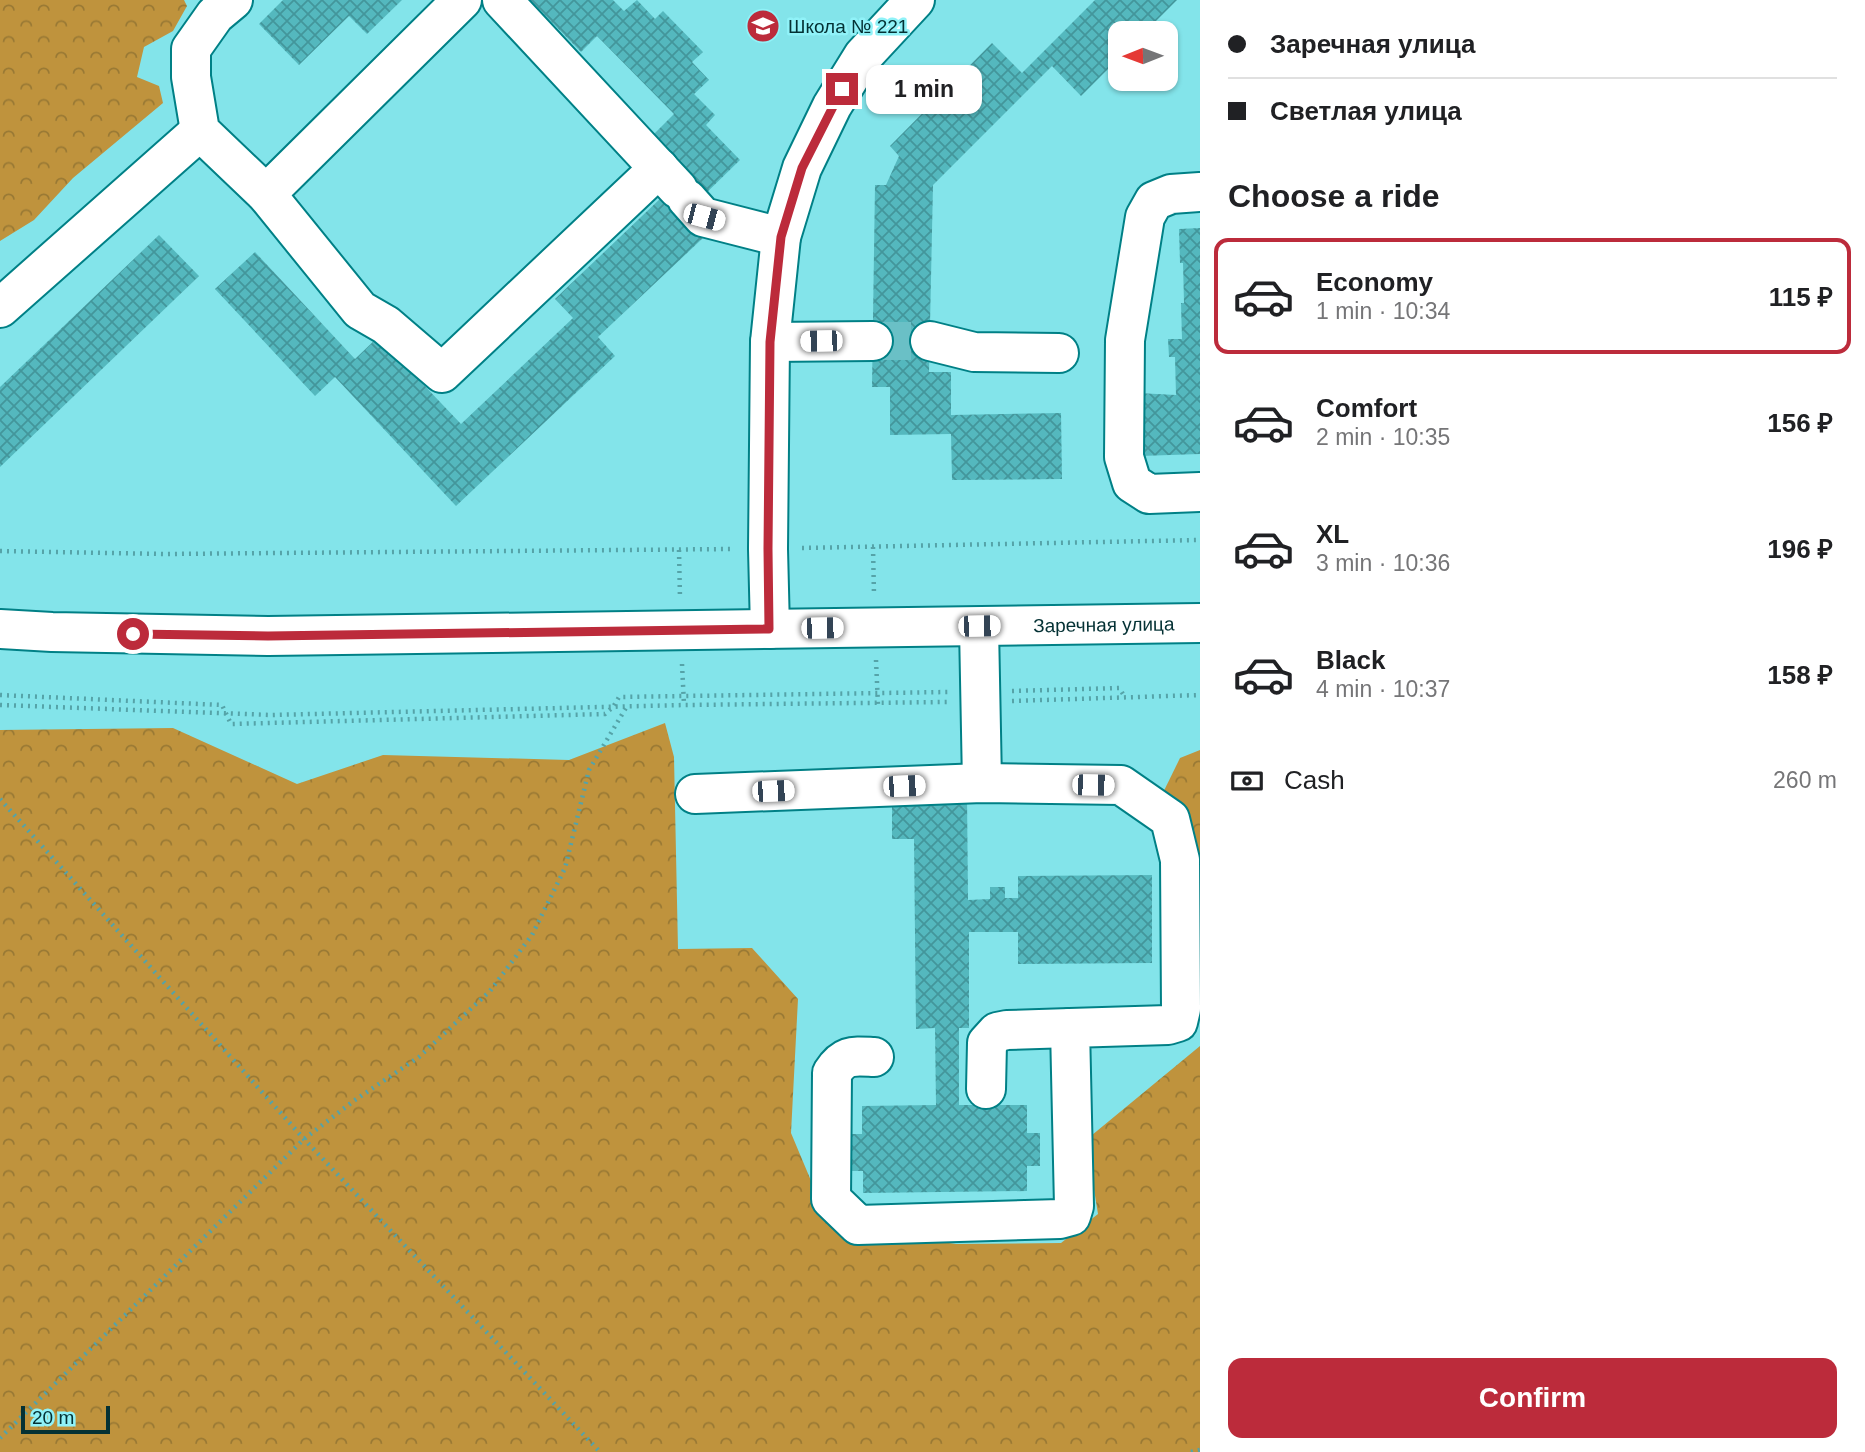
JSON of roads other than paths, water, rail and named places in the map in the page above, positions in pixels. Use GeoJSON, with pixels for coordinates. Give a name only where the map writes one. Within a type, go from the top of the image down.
{"type":"FeatureCollection","features":[{"type":"Feature","properties":{"kind":"street"},"geometry":{"type":"LineString","coordinates":[[233,0],[215,15],[191,50],[191,77],[200,131],[265,194],[360,310],[386,325],[442,373],[675,185]]}},
{"type":"Feature","properties":{"kind":"street"},"geometry":{"type":"LineString","coordinates":[[265,194],[462,0]]}},
{"type":"Feature","properties":{"kind":"street"},"geometry":{"type":"LineString","coordinates":[[502,0],[704,217],[781,237]]}},
{"type":"Feature","properties":{"kind":"street"},"geometry":{"type":"LineString","coordinates":[[769,629],[770,342],[781,237],[802,168],[832,106],[863,56],[915,0]]}},
{"type":"Feature","properties":{"kind":"street"},"geometry":{"type":"LineString","coordinates":[[0,309],[200,131]]}},
{"type":"Feature","properties":{"kind":"street"},"geometry":{"type":"LineString","coordinates":[[1200,192],[1171,194],[1153,201],[1145,217],[1125,340],[1124,457],[1132,483],[1149,494],[1200,492]]}},
{"type":"Feature","properties":{"kind":"street"},"geometry":{"type":"LineString","coordinates":[[770,342],[873,341]]}},
{"type":"Feature","properties":{"kind":"street"},"geometry":{"type":"LineString","coordinates":[[930,341],[974,352],[1059,354]]}},
{"type":"Feature","properties":{"kind":"street","name":"Заречная улица"},"geometry":{"type":"LineString","coordinates":[[0,629],[268,636],[1200,623]]}},
{"type":"Feature","properties":{"kind":"street"},"geometry":{"type":"LineString","coordinates":[[979,626],[982,783]]}},
{"type":"Feature","properties":{"kind":"street"},"geometry":{"type":"LineString","coordinates":[[695,794],[982,783],[1121,785],[1170,819],[1180,860],[1181,1009],[1178,1022],[1168,1025],[997,1032],[987,1043],[986,1089]]}},
{"type":"Feature","properties":{"kind":"street"},"geometry":{"type":"LineString","coordinates":[[874,1057],[851,1056],[839,1062],[832,1073],[831,1199],[858,1225],[1060,1219],[1071,1216],[1074,1206],[1070,1028]]}},
{"type":"Feature","properties":{"kind":"tunnel"},"geometry":{"type":"LineString","coordinates":[[873,341],[930,341]]}},
{"type":"Feature","properties":{"kind":"place","name":"Школа № 221"},"geometry":{"type":"Point","coordinates":[763,26]}}]}
